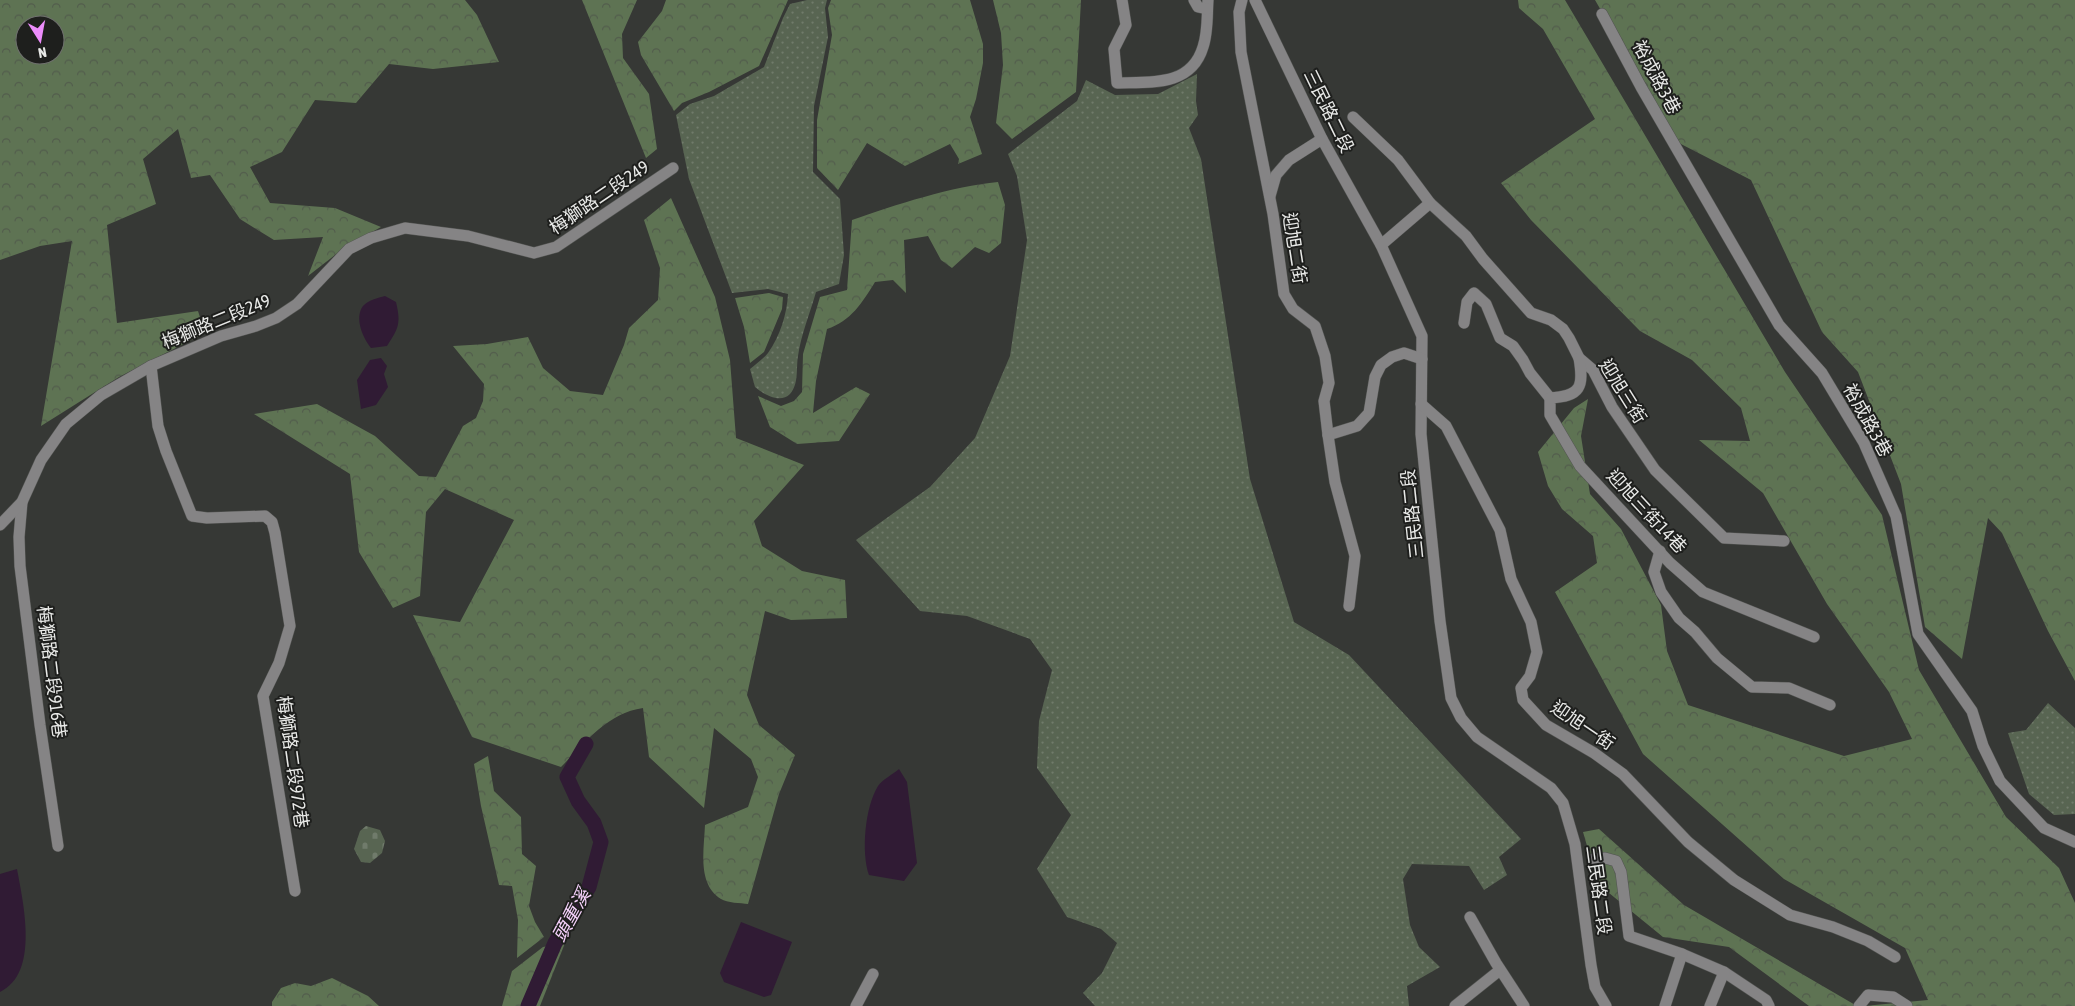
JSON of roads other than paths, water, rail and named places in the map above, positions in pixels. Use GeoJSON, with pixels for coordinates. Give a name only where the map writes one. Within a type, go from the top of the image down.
{"type":"FeatureCollection","features":[{"type":"Feature","properties":{"kind":"street"},"geometry":{"type":"LineString","coordinates":[[1122,0],[1126,25],[1114,49],[1117,83],[1163,82],[1172,80],[1186,71],[1197,60],[1204,45],[1208,5],[1198,7],[1194,0]]}},
{"type":"Feature","properties":{"kind":"street","name":"迎旭二街"},"geometry":{"type":"LineString","coordinates":[[1242,0],[1239,12],[1241,52],[1270,198],[1284,294],[1293,310],[1315,326],[1326,356],[1329,383],[1324,401],[1328,435],[1335,482],[1355,556],[1349,606]]}},
{"type":"Feature","properties":{"kind":"street","name":"三民路二段"},"geometry":{"type":"LineString","coordinates":[[1255,0],[1322,139],[1381,245],[1422,336],[1421,404],[1423,454],[1440,621],[1452,698],[1461,718],[1477,736],[1551,788],[1563,803],[1576,844],[1595,987],[1606,1006]]}},
{"type":"Feature","properties":{"kind":"street","name":"裕成路3巷"},"geometry":{"type":"LineString","coordinates":[[1602,14],[1641,87],[1779,325],[1822,373],[1864,443],[1896,516],[1918,634],[1972,711],[1983,746],[2000,781],[2044,828],[2075,842]]}},
{"type":"Feature","properties":{"kind":"street","name":"迎旭三街"},"geometry":{"type":"LineString","coordinates":[[1353,117],[1398,160],[1430,203],[1466,236],[1483,259],[1531,313],[1551,320],[1562,329],[1579,358],[1593,370],[1612,407],[1655,470],[1724,538],[1784,541]]}},
{"type":"Feature","properties":{"kind":"street"},"geometry":{"type":"LineString","coordinates":[[1270,198],[1276,175],[1289,160],[1322,139]]}},
{"type":"Feature","properties":{"kind":"street","name":"梅獅路二段249"},"geometry":{"type":"LineString","coordinates":[[0,525],[22,502],[41,460],[66,424],[101,396],[150,366],[221,336],[276,318],[297,304],[349,249],[371,238],[405,228],[468,236],[534,253],[546,251],[556,247],[673,168]]}},
{"type":"Feature","properties":{"kind":"street"},"geometry":{"type":"LineString","coordinates":[[1381,245],[1430,203]]}},
{"type":"Feature","properties":{"kind":"street"},"geometry":{"type":"LineString","coordinates":[[1464,323],[1467,302],[1474,293],[1486,304],[1500,338],[1513,346],[1530,373],[1550,398],[1566,397],[1579,388],[1582,376],[1579,358]]}},
{"type":"Feature","properties":{"kind":"street"},"geometry":{"type":"LineString","coordinates":[[1328,435],[1357,426],[1369,413],[1375,377],[1381,365],[1392,357],[1404,353],[1422,359]]}},
{"type":"Feature","properties":{"kind":"street","name":"梅獅路二段972巷"},"geometry":{"type":"LineString","coordinates":[[150,366],[158,426],[166,452],[192,516],[207,518],[265,516],[272,522],[290,626],[279,663],[263,696],[295,891]]}},
{"type":"Feature","properties":{"kind":"street","name":"迎旭三街14巷"},"geometry":{"type":"LineString","coordinates":[[1550,398],[1550,415],[1580,466],[1670,563],[1703,592],[1814,637]]}},
{"type":"Feature","properties":{"kind":"street","name":"迎旭一街"},"geometry":{"type":"LineString","coordinates":[[1421,404],[1446,426],[1500,530],[1512,579],[1531,622],[1537,652],[1530,676],[1521,688],[1523,700],[1531,710],[1546,725],[1594,753],[1623,774],[1688,842],[1734,880],[1790,915],[1833,927],[1868,941],[1895,957]]}},
{"type":"Feature","properties":{"kind":"street","name":"梅獅路二段916巷"},"geometry":{"type":"LineString","coordinates":[[22,502],[18,537],[20,566],[40,725],[58,846]]}},
{"type":"Feature","properties":{"kind":"street"},"geometry":{"type":"LineString","coordinates":[[1660,551],[1654,572],[1661,592],[1679,618],[1695,632],[1717,658],[1752,687],[1789,688],[1808,694],[1830,705]]}},
{"type":"Feature","properties":{"kind":"street"},"geometry":{"type":"LineString","coordinates":[[1593,859],[1605,858],[1616,861],[1620,872],[1629,936],[1682,954],[1724,972],[1766,1000],[1769,1006]]}},
{"type":"Feature","properties":{"kind":"street"},"geometry":{"type":"LineString","coordinates":[[1470,917],[1500,970],[1524,1006]]}},
{"type":"Feature","properties":{"kind":"street"},"geometry":{"type":"LineString","coordinates":[[1665,1006],[1682,954]]}},
{"type":"Feature","properties":{"kind":"street"},"geometry":{"type":"LineString","coordinates":[[1455,1006],[1500,970]]}},
{"type":"Feature","properties":{"kind":"street"},"geometry":{"type":"LineString","coordinates":[[1710,1006],[1724,972]]}},
{"type":"Feature","properties":{"kind":"street"},"geometry":{"type":"LineString","coordinates":[[856,1006],[873,974]]}},
{"type":"Feature","properties":{"kind":"street"},"geometry":{"type":"LineString","coordinates":[[865,990],[867,1006]]}},
{"type":"Feature","properties":{"kind":"street"},"geometry":{"type":"LineString","coordinates":[[1859,1006],[1868,996],[1893,998],[1907,1006]]}},
{"type":"Feature","properties":{"kind":"waterway","name":"頭重溪"},"geometry":{"type":"LineString","coordinates":[[528,1006],[555,943],[589,887],[601,842],[594,823],[578,801],[567,777],[586,744]]}}]}
